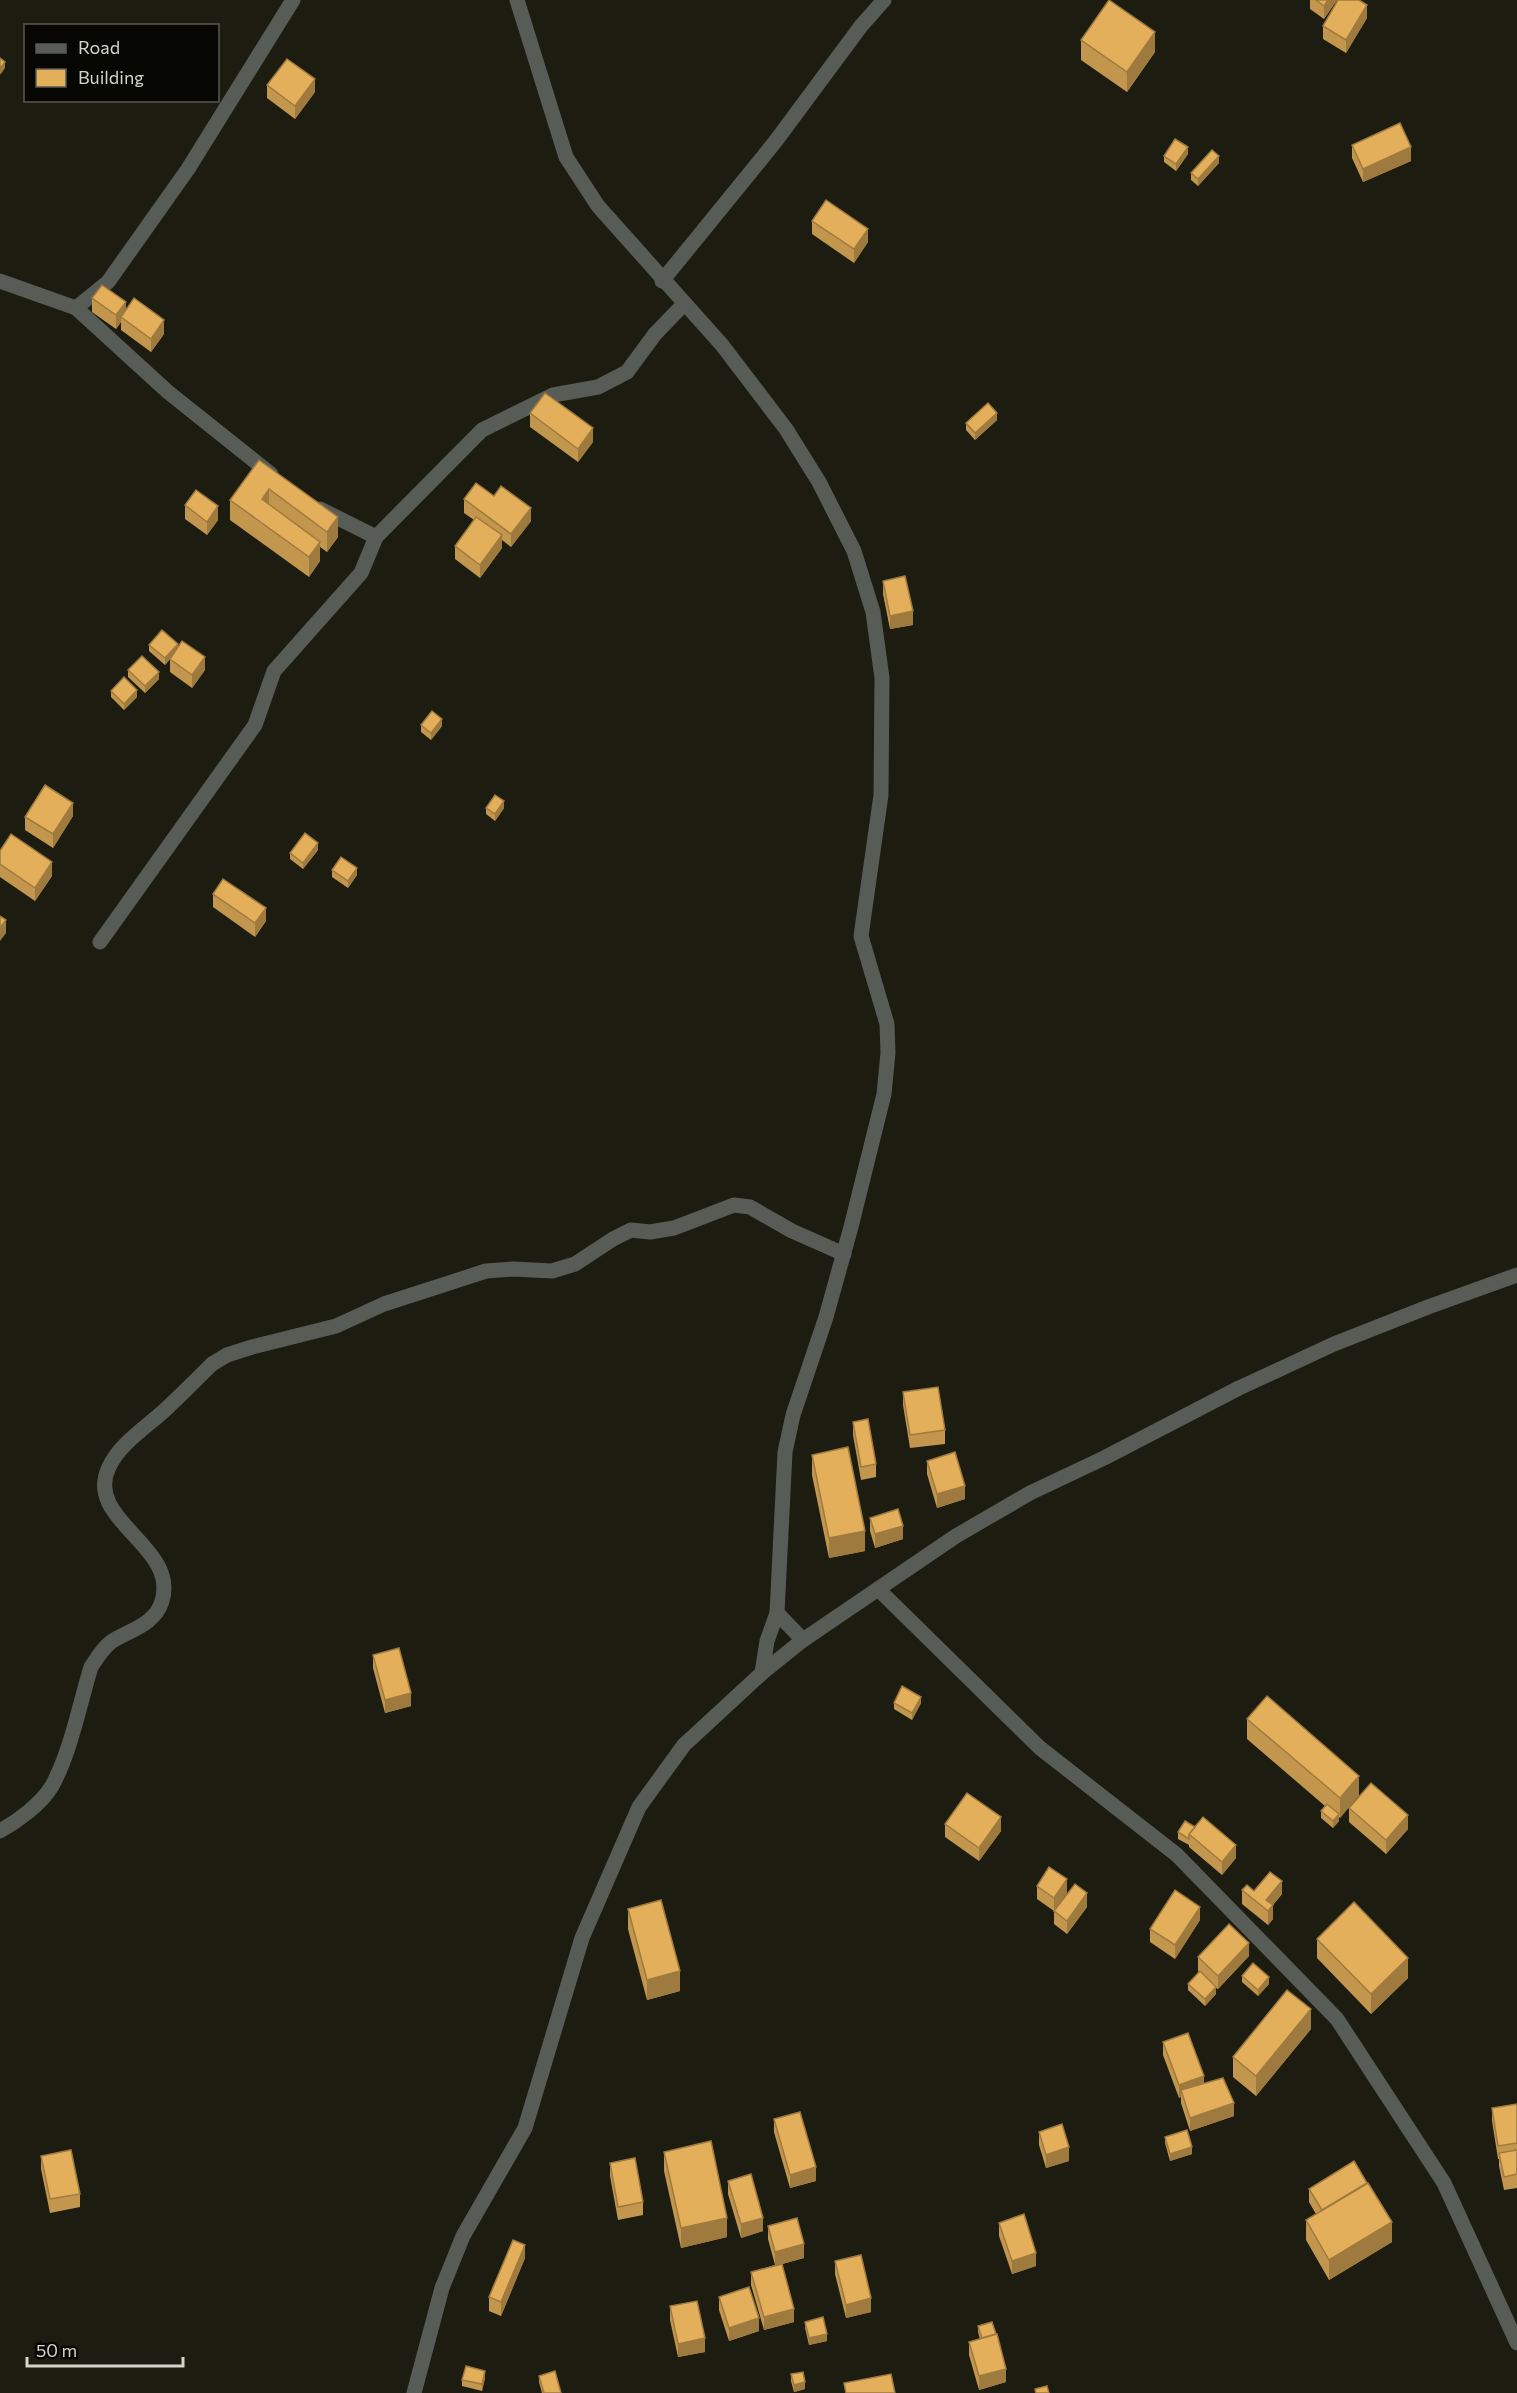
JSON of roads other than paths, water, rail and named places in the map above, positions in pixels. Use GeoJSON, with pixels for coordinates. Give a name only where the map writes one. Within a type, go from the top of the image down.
{"type":"FeatureCollection","features":[{"type":"Feature","properties":{"kind":"street"},"geometry":{"type":"LineString","coordinates":[[76,308],[108,282],[188,169],[293,0]]}},
{"type":"Feature","properties":{"kind":"street"},"geometry":{"type":"LineString","coordinates":[[517,0],[566,158],[598,206],[722,345],[786,429],[819,482],[854,551],[873,612],[882,678],[881,795],[861,936],[887,1024],[888,1053],[884,1094],[844,1254],[826,1317],[793,1415],[785,1452],[777,1613],[767,1641],[762,1674]]}},
{"type":"Feature","properties":{"kind":"street"},"geometry":{"type":"LineString","coordinates":[[662,280],[775,142],[884,0]]}},
{"type":"Feature","properties":{"kind":"street"},"geometry":{"type":"LineString","coordinates":[[0,281],[76,308],[168,392],[285,484]]}},
{"type":"Feature","properties":{"kind":"street"},"geometry":{"type":"LineString","coordinates":[[100,942],[255,725],[274,671],[362,573],[376,537],[482,429],[553,394],[598,387],[627,372],[655,334],[684,304]]}},
{"type":"Feature","properties":{"kind":"street"},"geometry":{"type":"LineString","coordinates":[[310,503],[327,515],[376,537]]}},
{"type":"Feature","properties":{"kind":"street"},"geometry":{"type":"LineString","coordinates":[[0,1832],[35,1806],[51,1788],[92,1667],[100,1653],[110,1643],[142,1626],[157,1614],[165,1585],[163,1572],[156,1560],[116,1517],[104,1480],[109,1466],[123,1447],[212,1364],[227,1355],[252,1347],[336,1326],[384,1304],[486,1271],[513,1269],[552,1271],[575,1264],[613,1239],[632,1230],[650,1232],[674,1228],[734,1205],[750,1207],[792,1231],[844,1254]]}},
{"type":"Feature","properties":{"kind":"street"},"geometry":{"type":"LineString","coordinates":[[414,2393],[442,2288],[463,2236],[525,2127],[582,1938],[639,1807],[684,1745],[803,1640],[956,1536],[1030,1493],[1104,1458],[1239,1388],[1344,1340],[1517,1275]]}},
{"type":"Feature","properties":{"kind":"street"},"geometry":{"type":"LineString","coordinates":[[878,1589],[1040,1748],[1177,1855],[1337,2019],[1444,2183],[1517,2343]]}},
{"type":"Feature","properties":{"kind":"street"},"geometry":{"type":"LineString","coordinates":[[777,1613],[803,1640]]}}]}
